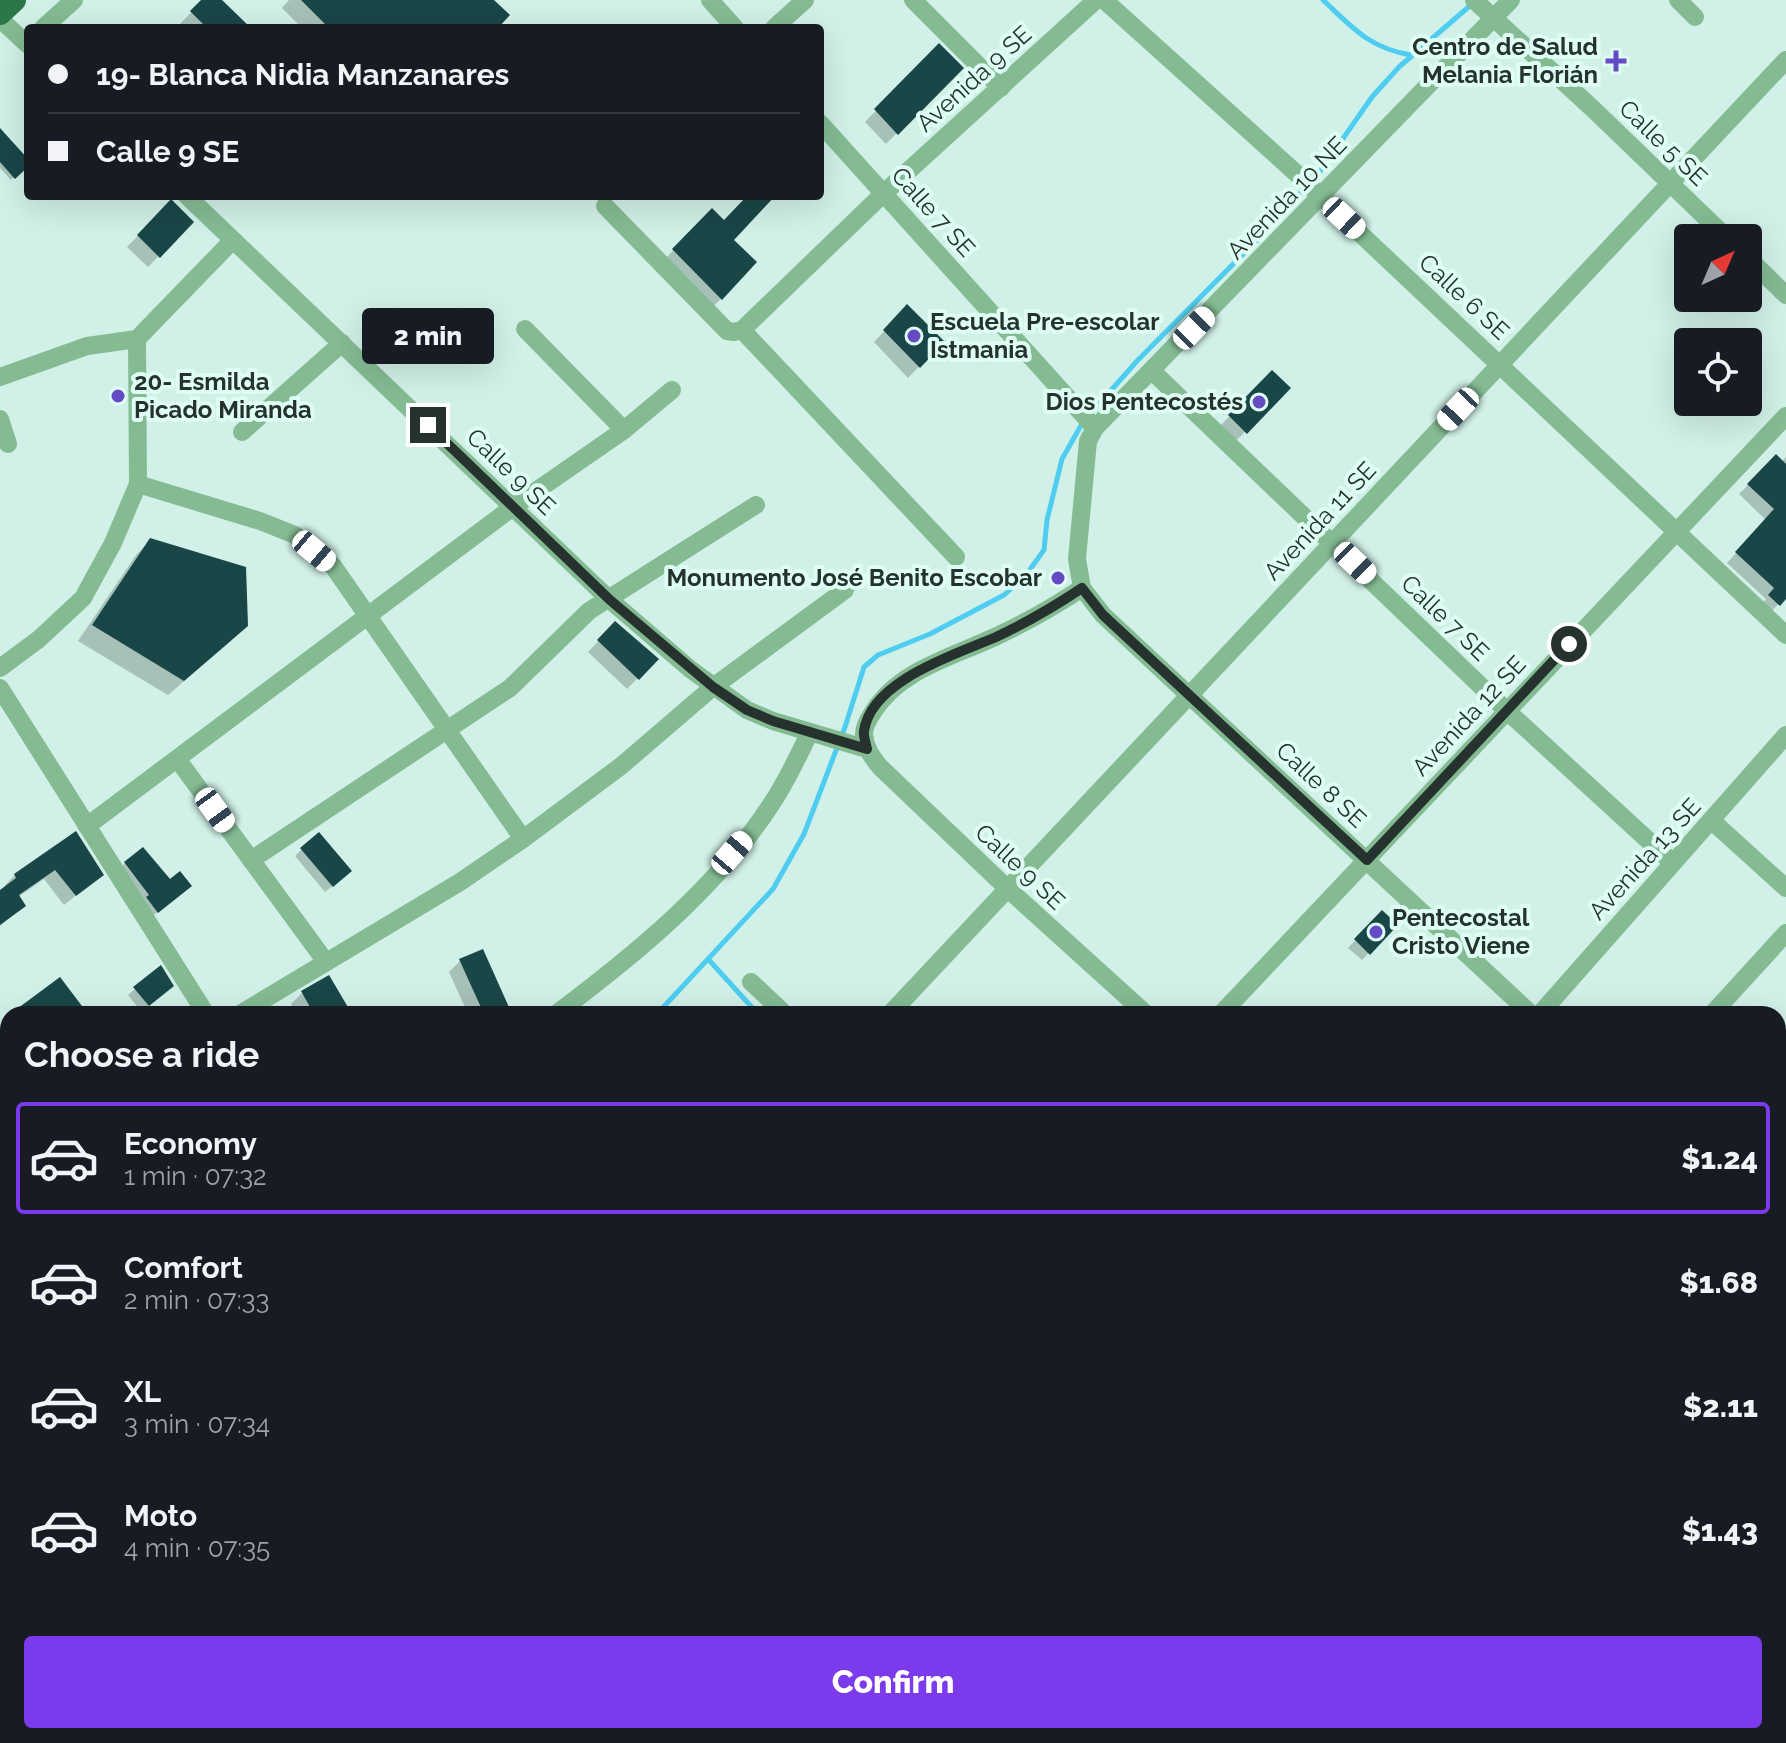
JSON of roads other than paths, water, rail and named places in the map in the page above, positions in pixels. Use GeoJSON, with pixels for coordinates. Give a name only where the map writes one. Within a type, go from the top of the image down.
{"type":"FeatureCollection","features":[{"type":"Feature","properties":{"kind":"highway"},"geometry":{"type":"LineString","coordinates":[[0,16],[14,0]]}},
{"type":"Feature","properties":{"kind":"street"},"geometry":{"type":"LineString","coordinates":[[47,24],[74,0]]}},
{"type":"Feature","properties":{"kind":"street"},"geometry":{"type":"LineString","coordinates":[[710,0],[731,24]]}},
{"type":"Feature","properties":{"kind":"street"},"geometry":{"type":"LineString","coordinates":[[778,24],[805,0]]}},
{"type":"Feature","properties":{"kind":"street"},"geometry":{"type":"LineString","coordinates":[[913,0],[1001,88]]}},
{"type":"Feature","properties":{"kind":"street","name":"Avenida 9 SE"},"geometry":{"type":"LineString","coordinates":[[742,330],[884,193],[1096,0]]}},
{"type":"Feature","properties":{"kind":"street","name":"Calle 6 SE"},"geometry":{"type":"LineString","coordinates":[[1104,0],[1297,174],[1786,635]]}},
{"type":"Feature","properties":{"kind":"street","name":"Avenida 10 NE"},"geometry":{"type":"LineString","coordinates":[[1092,424],[1152,371],[1319,195],[1483,9],[1511,0]]}},
{"type":"Feature","properties":{"kind":"street"},"geometry":{"type":"LineString","coordinates":[[1678,0],[1695,17]]}},
{"type":"Feature","properties":{"kind":"street","name":"Calle 5 SE"},"geometry":{"type":"LineString","coordinates":[[1483,9],[1712,224]]}},
{"type":"Feature","properties":{"kind":"street"},"geometry":{"type":"LineString","coordinates":[[0,16],[24,41]]}},
{"type":"Feature","properties":{"kind":"street","name":"Avenida 11 SE"},"geometry":{"type":"LineString","coordinates":[[898,1006],[1786,60]]}},
{"type":"Feature","properties":{"kind":"street","name":"Calle 7 SE"},"geometry":{"type":"LineString","coordinates":[[824,127],[1092,424]]}},
{"type":"Feature","properties":{"kind":"street","name":"Calle 9 SE"},"geometry":{"type":"LineString","coordinates":[[191,200],[610,600],[713,687],[747,710],[860,747],[1008,889],[1137,1006]]}},
{"type":"Feature","properties":{"kind":"street"},"geometry":{"type":"LineString","coordinates":[[605,206],[727,331],[742,330],[956,557]]}},
{"type":"Feature","properties":{"kind":"street"},"geometry":{"type":"LineString","coordinates":[[0,377],[87,346],[137,339],[233,240]]}},
{"type":"Feature","properties":{"kind":"street"},"geometry":{"type":"LineString","coordinates":[[1762,272],[1786,295]]}},
{"type":"Feature","properties":{"kind":"street"},"geometry":{"type":"LineString","coordinates":[[525,329],[624,430]]}},
{"type":"Feature","properties":{"kind":"street"},"geometry":{"type":"LineString","coordinates":[[0,668],[39,639],[83,598],[113,543],[138,484],[137,339]]}},
{"type":"Feature","properties":{"kind":"street"},"geometry":{"type":"LineString","coordinates":[[242,432],[342,343]]}},
{"type":"Feature","properties":{"kind":"street","name":"Calle 7 SE"},"geometry":{"type":"LineString","coordinates":[[1152,371],[1507,711],[1673,863]]}},
{"type":"Feature","properties":{"kind":"street"},"geometry":{"type":"LineString","coordinates":[[87,826],[513,507],[624,430],[672,390]]}},
{"type":"Feature","properties":{"kind":"street","name":"Avenida 12 SE"},"geometry":{"type":"LineString","coordinates":[[1229,1006],[1786,416]]}},
{"type":"Feature","properties":{"kind":"street"},"geometry":{"type":"LineString","coordinates":[[0,419],[8,444]]}},
{"type":"Feature","properties":{"kind":"street"},"geometry":{"type":"LineString","coordinates":[[860,747],[870,716],[881,699],[899,682],[1048,610],[1082,588],[1077,559],[1080,503],[1092,424]]}},
{"type":"Feature","properties":{"kind":"street"},"geometry":{"type":"LineString","coordinates":[[138,484],[260,521],[295,535],[333,566],[523,839]]}},
{"type":"Feature","properties":{"kind":"street"},"geometry":{"type":"LineString","coordinates":[[251,860],[510,688],[589,611],[756,505]]}},
{"type":"Feature","properties":{"kind":"street","name":"Calle 8 SE"},"geometry":{"type":"LineString","coordinates":[[1082,588],[1103,615],[1522,1006]]}},
{"type":"Feature","properties":{"kind":"street"},"geometry":{"type":"LineString","coordinates":[[253,1006],[460,882],[523,839],[621,766],[713,687],[845,590]]}},
{"type":"Feature","properties":{"kind":"street"},"geometry":{"type":"LineString","coordinates":[[0,688],[201,1006]]}},
{"type":"Feature","properties":{"kind":"street"},"geometry":{"type":"LineString","coordinates":[[567,1006],[629,959],[698,894],[773,802],[810,732]]}},
{"type":"Feature","properties":{"kind":"street","name":"Avenida 13 SE"},"geometry":{"type":"LineString","coordinates":[[1547,1006],[1786,735]]}},
{"type":"Feature","properties":{"kind":"street"},"geometry":{"type":"LineString","coordinates":[[178,760],[326,962]]}},
{"type":"Feature","properties":{"kind":"street"},"geometry":{"type":"LineString","coordinates":[[1711,820],[1786,888]]}},
{"type":"Feature","properties":{"kind":"street"},"geometry":{"type":"LineString","coordinates":[[1724,1006],[1786,933]]}},
{"type":"Feature","properties":{"kind":"street"},"geometry":{"type":"LineString","coordinates":[[751,982],[776,1006]]}},
{"type":"Feature","properties":{"kind":"waterway"},"geometry":{"type":"LineString","coordinates":[[1323,0],[1373,42],[1411,55]]}},
{"type":"Feature","properties":{"kind":"waterway"},"geometry":{"type":"LineString","coordinates":[[1090,414],[1321,170],[1372,97],[1399,67],[1472,4]]}},
{"type":"Feature","properties":{"kind":"waterway"},"geometry":{"type":"LineString","coordinates":[[664,1006],[773,889],[804,834],[845,727],[864,667],[878,655],[930,634],[1004,595],[1026,575],[1044,550],[1047,520],[1062,459],[1083,422]]}},
{"type":"Feature","properties":{"kind":"waterway"},"geometry":{"type":"LineString","coordinates":[[708,959],[751,1006]]}},
{"type":"Feature","properties":{"kind":"place","name":"Centro de Salud Melania Florián"},"geometry":{"type":"Point","coordinates":[1616,61]}},
{"type":"Feature","properties":{"kind":"place","name":"Escuela Pre-escolar Istmania"},"geometry":{"type":"Point","coordinates":[914,336]}},
{"type":"Feature","properties":{"kind":"place","name":"20- Esmilda Picado Miranda"},"geometry":{"type":"Point","coordinates":[118,396]}},
{"type":"Feature","properties":{"kind":"place","name":"Dios Pentecostés"},"geometry":{"type":"Point","coordinates":[1259,402]}},
{"type":"Feature","properties":{"kind":"place","name":"Monumento José Benito Escobar"},"geometry":{"type":"Point","coordinates":[1058,578]}},
{"type":"Feature","properties":{"kind":"place","name":"Pentecostal Cristo Viene"},"geometry":{"type":"Point","coordinates":[1376,932]}}]}
